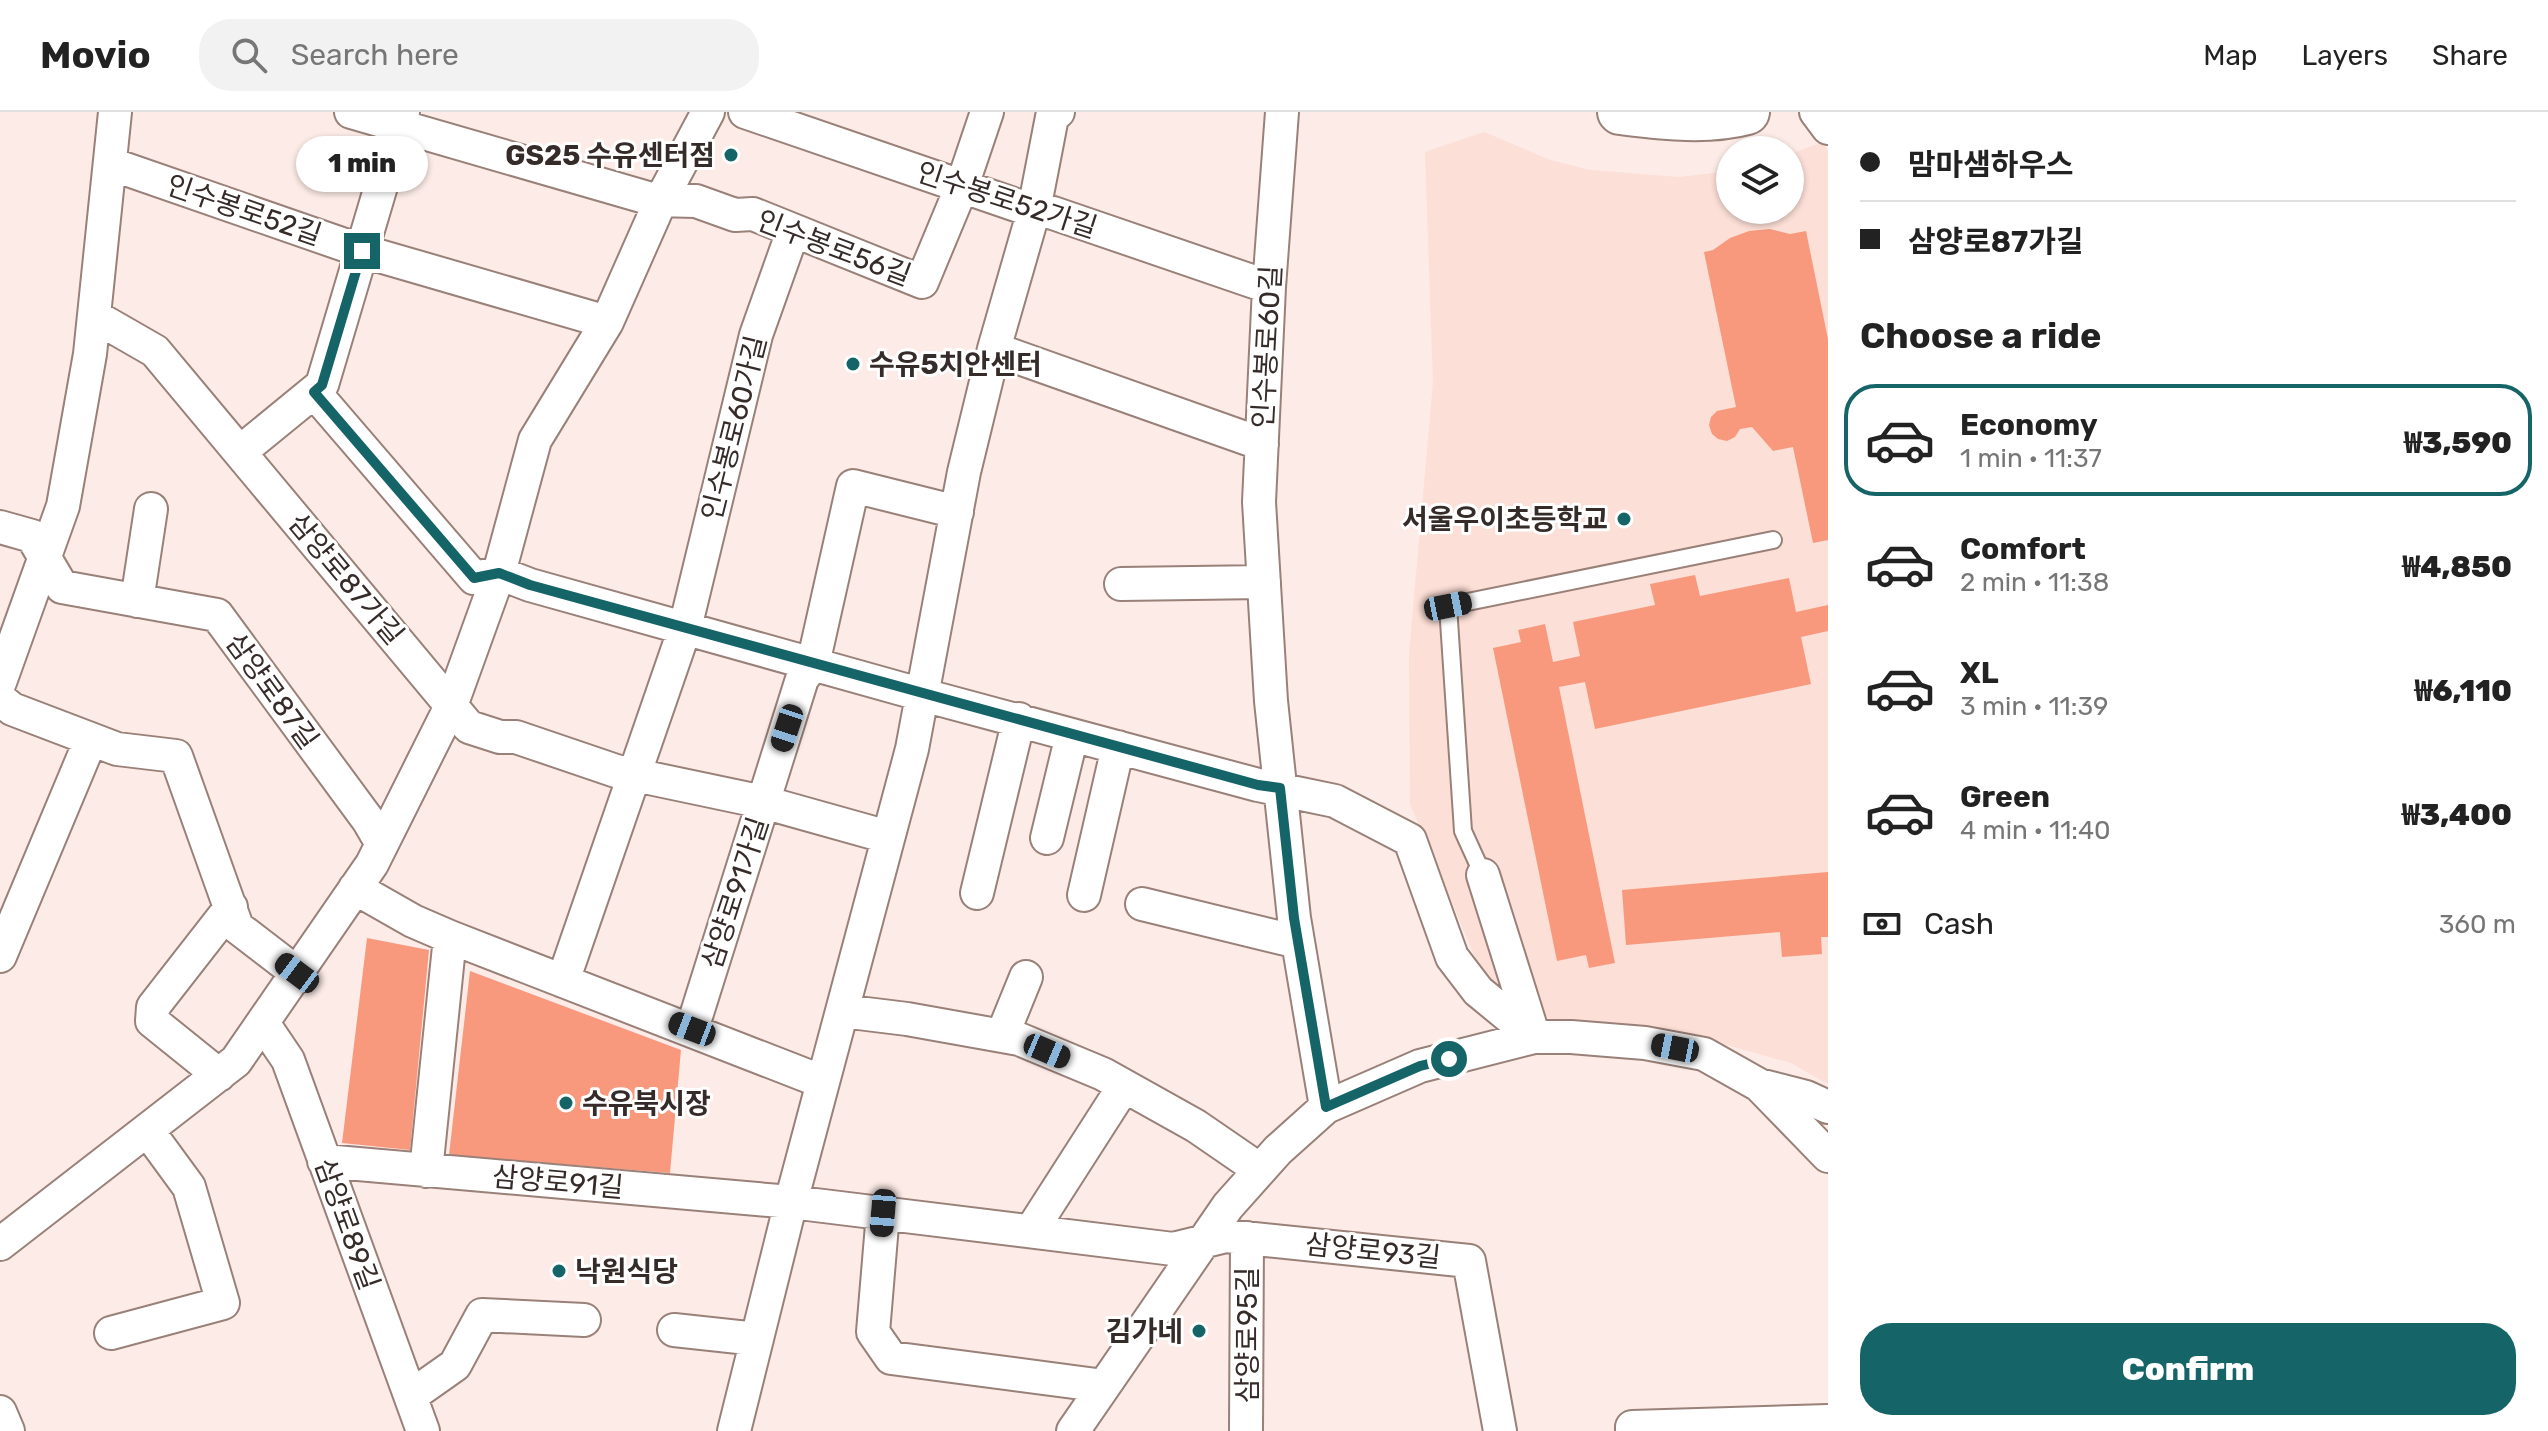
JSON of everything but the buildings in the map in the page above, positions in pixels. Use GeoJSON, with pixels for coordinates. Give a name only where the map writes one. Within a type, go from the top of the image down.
{"type":"FeatureCollection","features":[{"type":"Feature","properties":{"kind":"main road"},"geometry":{"type":"LineString","coordinates":[[1620,112],[1666,117],[1730,117],[1747,112]]}},
{"type":"Feature","properties":{"kind":"street"},"geometry":{"type":"LineString","coordinates":[[115,112],[94,316],[63,506],[1,679],[12,709],[117,749],[176,756],[237,927],[297,973]]}},
{"type":"Feature","properties":{"kind":"street","name":"인수봉로56길"},"geometry":{"type":"LineString","coordinates":[[351,112],[401,119],[655,200],[696,201],[735,215],[753,214],[922,282],[962,186],[987,112]]}},
{"type":"Feature","properties":{"kind":"street"},"geometry":{"type":"LineString","coordinates":[[0,1244],[236,1061],[355,888],[382,844],[451,706],[499,573],[535,440],[607,322],[661,200],[708,112]]}},
{"type":"Feature","properties":{"kind":"street","name":"인수봉로52가길"},"geometry":{"type":"LineString","coordinates":[[745,112],[1269,287]]}},
{"type":"Feature","properties":{"kind":"street"},"geometry":{"type":"LineString","coordinates":[[734,1431],[923,695],[964,472],[994,349],[1034,210],[1052,117],[1058,112]]}},
{"type":"Feature","properties":{"kind":"street","name":"인수봉로60길"},"geometry":{"type":"LineString","coordinates":[[1282,112],[1269,287],[1259,502],[1280,788],[1298,942],[1326,1107]]}},
{"type":"Feature","properties":{"kind":"street"},"geometry":{"type":"LineString","coordinates":[[1816,112],[1828,128]]}},
{"type":"Feature","properties":{"kind":"street"},"geometry":{"type":"LineString","coordinates":[[240,452],[322,385],[401,119]]}},
{"type":"Feature","properties":{"kind":"street","name":"인수봉로52길"},"geometry":{"type":"LineString","coordinates":[[111,164],[362,251],[607,322]]}},
{"type":"Feature","properties":{"kind":"street","name":"인수봉로60가길"},"geometry":{"type":"LineString","coordinates":[[636,775],[685,628],[756,335],[793,231]]}},
{"type":"Feature","properties":{"kind":"street","name":"삼양로87가길"},"geometry":{"type":"LineString","coordinates":[[94,316],[155,351],[451,706]]}},
{"type":"Feature","properties":{"kind":"street"},"geometry":{"type":"LineString","coordinates":[[994,349],[1262,444]]}},
{"type":"Feature","properties":{"kind":"street"},"geometry":{"type":"LineString","coordinates":[[314,392],[474,578],[499,573],[530,585],[923,695],[1258,785],[1335,801],[1410,840],[1452,957],[1478,991],[1534,1037]]}},
{"type":"Feature","properties":{"kind":"street"},"geometry":{"type":"LineString","coordinates":[[763,802],[802,679],[813,664],[853,486],[957,512]]}},
{"type":"Feature","properties":{"kind":"street"},"geometry":{"type":"LineString","coordinates":[[137,601],[151,509]]}},
{"type":"Feature","properties":{"kind":"street"},"geometry":{"type":"LineString","coordinates":[[0,527],[32,536],[44,559]]}},
{"type":"Feature","properties":{"kind":"street","name":"삼양로87길"},"geometry":{"type":"LineString","coordinates":[[44,559],[62,587],[217,615],[368,820],[382,844]]}},
{"type":"Feature","properties":{"kind":"street"},"geometry":{"type":"LineString","coordinates":[[1121,584],[1264,582]]}},
{"type":"Feature","properties":{"kind":"street"},"geometry":{"type":"LineString","coordinates":[[451,706],[469,727],[500,737],[516,737],[616,771],[763,802],[888,837]]}},
{"type":"Feature","properties":{"kind":"street"},"geometry":{"type":"LineString","coordinates":[[977,893],[1019,719]]}},
{"type":"Feature","properties":{"kind":"street"},"geometry":{"type":"LineString","coordinates":[[1047,838],[1072,735]]}},
{"type":"Feature","properties":{"kind":"street"},"geometry":{"type":"LineString","coordinates":[[0,956],[91,739]]}},
{"type":"Feature","properties":{"kind":"street"},"geometry":{"type":"LineString","coordinates":[[1084,895],[1118,747]]}},
{"type":"Feature","properties":{"kind":"street"},"geometry":{"type":"LineString","coordinates":[[563,981],[636,775]]}},
{"type":"Feature","properties":{"kind":"street","name":"삼양로91가길"},"geometry":{"type":"LineString","coordinates":[[692,1029],[763,802]]}},
{"type":"Feature","properties":{"kind":"street"},"geometry":{"type":"LineString","coordinates":[[1483,875],[1534,1037]]}},
{"type":"Feature","properties":{"kind":"street"},"geometry":{"type":"LineString","coordinates":[[355,888],[413,921],[450,937],[823,1082]]}},
{"type":"Feature","properties":{"kind":"street"},"geometry":{"type":"LineString","coordinates":[[1142,904],[1298,942]]}},
{"type":"Feature","properties":{"kind":"street"},"geometry":{"type":"LineString","coordinates":[[219,1075],[152,1021],[153,1007],[231,907]]}},
{"type":"Feature","properties":{"kind":"street"},"geometry":{"type":"LineString","coordinates":[[426,1171],[450,937]]}},
{"type":"Feature","properties":{"kind":"street"},"geometry":{"type":"LineString","coordinates":[[1002,1036],[1026,977]]}},
{"type":"Feature","properties":{"kind":"street"},"geometry":{"type":"LineString","coordinates":[[842,1011],[1019,1039],[1103,1074],[1196,1126],[1260,1170]]}},
{"type":"Feature","properties":{"kind":"street","name":"삼양로89길"},"geometry":{"type":"LineString","coordinates":[[263,1023],[288,1060],[423,1431]]}},
{"type":"Feature","properties":{"kind":"street"},"geometry":{"type":"LineString","coordinates":[[1073,1431],[1228,1206],[1260,1170],[1326,1107],[1420,1066],[1534,1037],[1645,1043],[1704,1054],[1759,1085],[1806,1097],[1828,1107]]}},
{"type":"Feature","properties":{"kind":"street"},"geometry":{"type":"LineString","coordinates":[[1759,1085],[1828,1156]]}},
{"type":"Feature","properties":{"kind":"street"},"geometry":{"type":"LineString","coordinates":[[1031,1231],[1124,1086]]}},
{"type":"Feature","properties":{"kind":"street"},"geometry":{"type":"LineString","coordinates":[[111,1333],[223,1303],[189,1187],[148,1131]]}},
{"type":"Feature","properties":{"kind":"street","name":"삼양로91길"},"geometry":{"type":"LineString","coordinates":[[324,1161],[791,1202]]}},
{"type":"Feature","properties":{"kind":"street","name":"삼양로93길"},"geometry":{"type":"LineString","coordinates":[[791,1202],[1173,1249],[1226,1236],[1469,1261],[1500,1431]]}},
{"type":"Feature","properties":{"kind":"street"},"geometry":{"type":"LineString","coordinates":[[883,1213],[873,1332],[891,1358],[1104,1386]]}},
{"type":"Feature","properties":{"kind":"street","name":"삼양로95길"},"geometry":{"type":"LineString","coordinates":[[1246,1431],[1247,1238]]}},
{"type":"Feature","properties":{"kind":"street"},"geometry":{"type":"LineString","coordinates":[[411,1396],[455,1365],[482,1315],[584,1320]]}},
{"type":"Feature","properties":{"kind":"street"},"geometry":{"type":"LineString","coordinates":[[674,1330],[757,1339]]}},
{"type":"Feature","properties":{"kind":"street"},"geometry":{"type":"LineString","coordinates":[[0,1412],[8,1431]]}},
{"type":"Feature","properties":{"kind":"street"},"geometry":{"type":"LineString","coordinates":[[1632,1431],[1632,1427],[1828,1421]]}},
{"type":"Feature","properties":{"kind":"lane"},"geometry":{"type":"LineString","coordinates":[[1483,875],[1463,831],[1448,606],[1773,540]]}},
{"type":"Feature","properties":{"kind":"shaded area","name":"서울우이초등학교"},"geometry":{"type":"Polygon","coordinates":[[[1484,132],[1550,160],[1590,170],[1679,177],[1716,173],[1716,224],[1804,224],[1804,149],[1823,142],[1828,152],[1828,1084],[1791,1063],[1706,1039],[1554,1021],[1487,985],[1410,804],[1409,654],[1433,383],[1425,152],[1484,132]]]}},
{"type":"Feature","properties":{"kind":"place","name":"GS25 수유센터점"},"geometry":{"type":"Point","coordinates":[731,155]}},
{"type":"Feature","properties":{"kind":"place","name":"수유5치안센터"},"geometry":{"type":"Point","coordinates":[853,364]}},
{"type":"Feature","properties":{"kind":"place","name":"서울우이초등학교"},"geometry":{"type":"Point","coordinates":[1624,519]}},
{"type":"Feature","properties":{"kind":"place","name":"수유북시장"},"geometry":{"type":"Point","coordinates":[566,1103]}},
{"type":"Feature","properties":{"kind":"place","name":"낙원식당"},"geometry":{"type":"Point","coordinates":[559,1271]}},
{"type":"Feature","properties":{"kind":"place","name":"김가네"},"geometry":{"type":"Point","coordinates":[1199,1331]}},
{"type":"Feature","properties":{"kind":"route"},"geometry":{"type":"LineString","coordinates":[[362,251],[322,385],[314,392],[474,578],[499,573],[530,585],[923,695],[1258,785],[1280,788],[1294,918],[1326,1107],[1420,1066],[1449,1059]]}}]}
